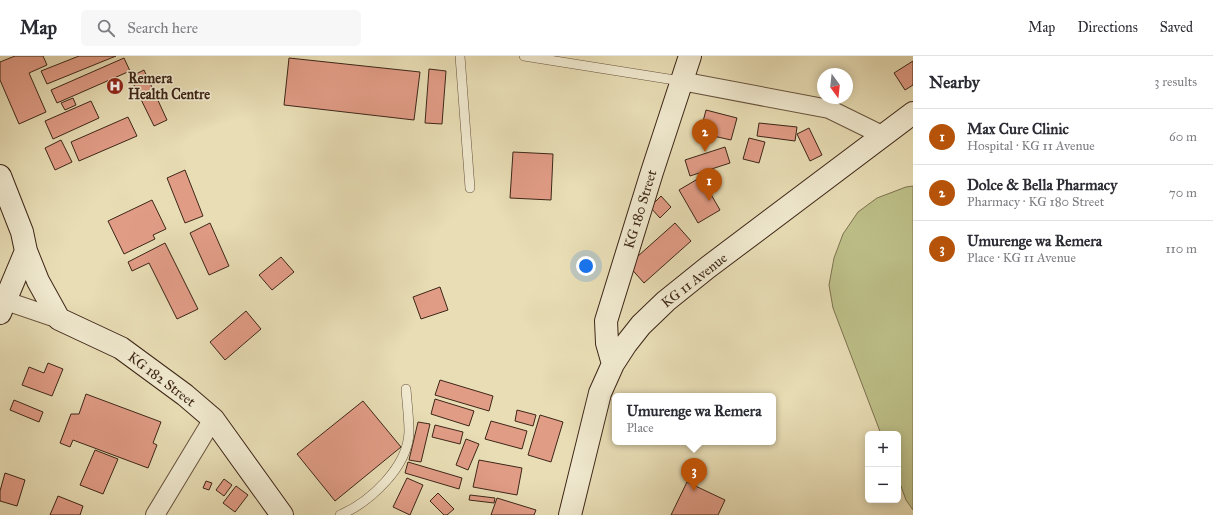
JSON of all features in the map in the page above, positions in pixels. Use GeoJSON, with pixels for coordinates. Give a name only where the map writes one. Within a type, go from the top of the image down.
{"type":"FeatureCollection","features":[{"type":"Feature","properties":{"kind":"street","name":"KG 180 Street"},"geometry":{"type":"LineString","coordinates":[[612,364],[607,343],[606,321],[690,56]]}},
{"type":"Feature","properties":{"kind":"street"},"geometry":{"type":"LineString","coordinates":[[681,81],[829,108],[882,135]]}},
{"type":"Feature","properties":{"kind":"street","name":"KG 11 Avenue"},"geometry":{"type":"LineString","coordinates":[[570,515],[600,392],[612,364],[641,325],[666,301],[882,135],[913,113]]}},
{"type":"Feature","properties":{"kind":"street"},"geometry":{"type":"LineString","coordinates":[[0,176],[22,232],[26,251],[38,281],[59,319]]}},
{"type":"Feature","properties":{"kind":"street"},"geometry":{"type":"LineString","coordinates":[[2,304],[26,251]]}},
{"type":"Feature","properties":{"kind":"street","name":"KG 182 Street"},"geometry":{"type":"LineString","coordinates":[[2,304],[59,319],[121,348],[185,394],[213,419],[282,515]]}},
{"type":"Feature","properties":{"kind":"street"},"geometry":{"type":"LineString","coordinates":[[155,515],[213,419]]}},
{"type":"Feature","properties":{"kind":"lane"},"geometry":{"type":"LineString","coordinates":[[460,56],[470,188]]}},
{"type":"Feature","properties":{"kind":"lane"},"geometry":{"type":"LineString","coordinates":[[524,56],[681,81]]}},
{"type":"Feature","properties":{"kind":"lane"},"geometry":{"type":"LineString","coordinates":[[340,515],[353,510],[379,489],[402,460],[409,432],[406,389]]}},
{"type":"Feature","properties":{"kind":"green space"},"geometry":{"type":"Polygon","coordinates":[[[913,186],[913,510],[906,500],[901,486],[901,431],[880,431],[833,308],[829,285],[834,258],[843,234],[858,212],[877,198],[906,187],[913,186]]]}},
{"type":"Feature","properties":{"kind":"building"},"geometry":{"type":"Polygon","coordinates":[[[15,56],[43,56],[47,65],[29,73],[46,112],[19,124],[0,80],[0,62],[15,56]]]}},
{"type":"Feature","properties":{"kind":"building"},"geometry":{"type":"Polygon","coordinates":[[[79,56],[116,56],[47,84],[41,71],[79,56]]]}},
{"type":"Feature","properties":{"kind":"building"},"geometry":{"type":"Polygon","coordinates":[[[124,58],[130,71],[57,103],[51,90],[124,58]]]}},
{"type":"Feature","properties":{"kind":"building"},"geometry":{"type":"Polygon","coordinates":[[[289,58],[420,72],[414,120],[284,105],[289,58]]]}},
{"type":"Feature","properties":{"kind":"building"},"geometry":{"type":"Polygon","coordinates":[[[913,61],[913,85],[905,90],[894,73],[913,61]]]}},
{"type":"Feature","properties":{"kind":"building"},"geometry":{"type":"Polygon","coordinates":[[[429,69],[446,71],[442,124],[425,123],[429,69]]]}},
{"type":"Feature","properties":{"kind":"building"},"geometry":{"type":"Polygon","coordinates":[[[144,70],[167,120],[154,126],[130,77],[144,70]]]}},
{"type":"Feature","properties":{"kind":"building"},"geometry":{"type":"Polygon","coordinates":[[[73,98],[76,105],[65,110],[61,103],[73,98]]]}},
{"type":"Feature","properties":{"kind":"building"},"geometry":{"type":"Polygon","coordinates":[[[91,101],[99,118],[53,139],[45,121],[91,101]]]}},
{"type":"Feature","properties":{"kind":"building"},"geometry":{"type":"Polygon","coordinates":[[[706,110],[737,118],[731,140],[700,133],[706,110]]]}},
{"type":"Feature","properties":{"kind":"building"},"geometry":{"type":"Polygon","coordinates":[[[128,117],[137,136],[79,161],[71,142],[128,117]]]}},
{"type":"Feature","properties":{"kind":"building"},"geometry":{"type":"Polygon","coordinates":[[[759,123],[797,127],[795,141],[757,136],[759,123]]]}},
{"type":"Feature","properties":{"kind":"building"},"geometry":{"type":"Polygon","coordinates":[[[809,128],[822,155],[810,161],[797,134],[809,128]]]}},
{"type":"Feature","properties":{"kind":"building"},"geometry":{"type":"Polygon","coordinates":[[[749,138],[765,142],[759,163],[743,159],[749,138]]]}},
{"type":"Feature","properties":{"kind":"building"},"geometry":{"type":"Polygon","coordinates":[[[61,140],[72,162],[55,170],[45,148],[61,140]]]}},
{"type":"Feature","properties":{"kind":"building"},"geometry":{"type":"Polygon","coordinates":[[[725,147],[730,163],[690,176],[685,160],[725,147]]]}},
{"type":"Feature","properties":{"kind":"building"},"geometry":{"type":"Polygon","coordinates":[[[513,152],[553,154],[551,200],[510,198],[513,152]]]}},
{"type":"Feature","properties":{"kind":"building"},"geometry":{"type":"Polygon","coordinates":[[[185,170],[203,216],[185,223],[167,178],[185,170]]]}},
{"type":"Feature","properties":{"kind":"building"},"geometry":{"type":"Polygon","coordinates":[[[701,177],[720,210],[698,223],[679,190],[701,177]]]}},
{"type":"Feature","properties":{"kind":"building"},"geometry":{"type":"Polygon","coordinates":[[[661,196],[671,207],[660,218],[650,207],[661,196]]]}},
{"type":"Feature","properties":{"kind":"building"},"geometry":{"type":"Polygon","coordinates":[[[152,200],[166,229],[153,235],[155,239],[124,254],[108,221],[152,200]]]}},
{"type":"Feature","properties":{"kind":"building"},"geometry":{"type":"Polygon","coordinates":[[[210,223],[229,266],[209,275],[190,233],[210,223]]]}},
{"type":"Feature","properties":{"kind":"building"},"geometry":{"type":"Polygon","coordinates":[[[675,223],[691,241],[644,283],[628,265],[675,223]]]}},
{"type":"Feature","properties":{"kind":"building"},"geometry":{"type":"Polygon","coordinates":[[[165,243],[198,309],[177,319],[149,263],[132,271],[128,262],[165,243]]]}},
{"type":"Feature","properties":{"kind":"building"},"geometry":{"type":"Polygon","coordinates":[[[281,257],[294,272],[272,290],[259,275],[281,257]]]}},
{"type":"Feature","properties":{"kind":"building"},"geometry":{"type":"Polygon","coordinates":[[[440,287],[448,310],[421,319],[413,297],[440,287]]]}},
{"type":"Feature","properties":{"kind":"building"},"geometry":{"type":"Polygon","coordinates":[[[246,311],[261,329],[225,360],[210,342],[246,311]]]}},
{"type":"Feature","properties":{"kind":"building"},"geometry":{"type":"Polygon","coordinates":[[[48,363],[63,369],[52,396],[22,385],[29,367],[44,373],[48,363]]]}},
{"type":"Feature","properties":{"kind":"building"},"geometry":{"type":"Polygon","coordinates":[[[440,380],[493,396],[489,411],[435,395],[440,380]]]}},
{"type":"Feature","properties":{"kind":"building"},"geometry":{"type":"Polygon","coordinates":[[[86,394],[161,422],[153,443],[157,445],[148,468],[73,440],[70,447],[60,443],[71,414],[79,414],[86,394]]]}},
{"type":"Feature","properties":{"kind":"building"},"geometry":{"type":"Polygon","coordinates":[[[435,399],[474,411],[469,426],[431,414],[435,399]]]}},
{"type":"Feature","properties":{"kind":"building"},"geometry":{"type":"Polygon","coordinates":[[[14,400],[43,412],[39,422],[10,410],[14,400]]]}},
{"type":"Feature","properties":{"kind":"building"},"geometry":{"type":"Polygon","coordinates":[[[363,401],[401,447],[335,501],[297,454],[363,401]]]}},
{"type":"Feature","properties":{"kind":"building"},"geometry":{"type":"Polygon","coordinates":[[[517,410],[536,415],[533,426],[515,421],[517,410]]]}},
{"type":"Feature","properties":{"kind":"building"},"geometry":{"type":"Polygon","coordinates":[[[540,415],[563,422],[551,462],[528,455],[540,415]]]}},
{"type":"Feature","properties":{"kind":"building"},"geometry":{"type":"Polygon","coordinates":[[[491,421],[527,431],[522,449],[485,439],[491,421]]]}},
{"type":"Feature","properties":{"kind":"building"},"geometry":{"type":"Polygon","coordinates":[[[418,422],[430,424],[421,462],[409,460],[418,422]]]}},
{"type":"Feature","properties":{"kind":"building"},"geometry":{"type":"Polygon","coordinates":[[[435,425],[463,432],[460,444],[432,437],[435,425]]]}},
{"type":"Feature","properties":{"kind":"building"},"geometry":{"type":"Polygon","coordinates":[[[466,439],[479,444],[468,470],[456,465],[466,439]]]}},
{"type":"Feature","properties":{"kind":"building"},"geometry":{"type":"Polygon","coordinates":[[[95,450],[118,459],[103,494],[80,485],[95,450]]]}},
{"type":"Feature","properties":{"kind":"building"},"geometry":{"type":"Polygon","coordinates":[[[479,460],[522,468],[517,495],[473,487],[479,460]]]}},
{"type":"Feature","properties":{"kind":"building"},"geometry":{"type":"Polygon","coordinates":[[[408,462],[462,478],[459,489],[405,473],[408,462]]]}},
{"type":"Feature","properties":{"kind":"building"},"geometry":{"type":"Polygon","coordinates":[[[5,473],[25,480],[17,506],[0,501],[0,491],[5,473]]]}},
{"type":"Feature","properties":{"kind":"building"},"geometry":{"type":"Polygon","coordinates":[[[407,478],[423,485],[410,515],[393,507],[407,478]]]}},
{"type":"Feature","properties":{"kind":"building"},"geometry":{"type":"Polygon","coordinates":[[[224,479],[232,485],[224,496],[216,490],[224,479]]]}},
{"type":"Feature","properties":{"kind":"building"},"geometry":{"type":"Polygon","coordinates":[[[206,481],[212,483],[209,490],[203,488],[206,481]]]}},
{"type":"Feature","properties":{"kind":"building"},"geometry":{"type":"Polygon","coordinates":[[[687,482],[725,500],[718,515],[671,515],[687,482]]]}},
{"type":"Feature","properties":{"kind":"building"},"geometry":{"type":"Polygon","coordinates":[[[236,486],[248,495],[235,512],[223,503],[236,486]]]}},
{"type":"Feature","properties":{"kind":"building"},"geometry":{"type":"Polygon","coordinates":[[[438,493],[454,509],[447,515],[444,515],[430,501],[438,493]]]}},
{"type":"Feature","properties":{"kind":"building"},"geometry":{"type":"Polygon","coordinates":[[[470,495],[495,498],[494,503],[469,500],[470,495]]]}},
{"type":"Feature","properties":{"kind":"building"},"geometry":{"type":"Polygon","coordinates":[[[58,496],[83,506],[80,515],[50,515],[58,496]]]}},
{"type":"Feature","properties":{"kind":"building"},"geometry":{"type":"Polygon","coordinates":[[[497,498],[536,510],[534,515],[491,515],[497,498]]]}},
{"type":"Feature","properties":{"kind":"place","name":"Remera Health Centre"},"geometry":{"type":"Point","coordinates":[115,86]}},
{"type":"Feature","properties":{"kind":"place","name":"Dolce & Bella Pharmacy"},"geometry":{"type":"Point","coordinates":[705,152]}},
{"type":"Feature","properties":{"kind":"place","name":"Max Cure Clinic"},"geometry":{"type":"Point","coordinates":[709,201]}},
{"type":"Feature","properties":{"kind":"place","name":"Umurenge wa Remera"},"geometry":{"type":"Point","coordinates":[694,491]}}]}
